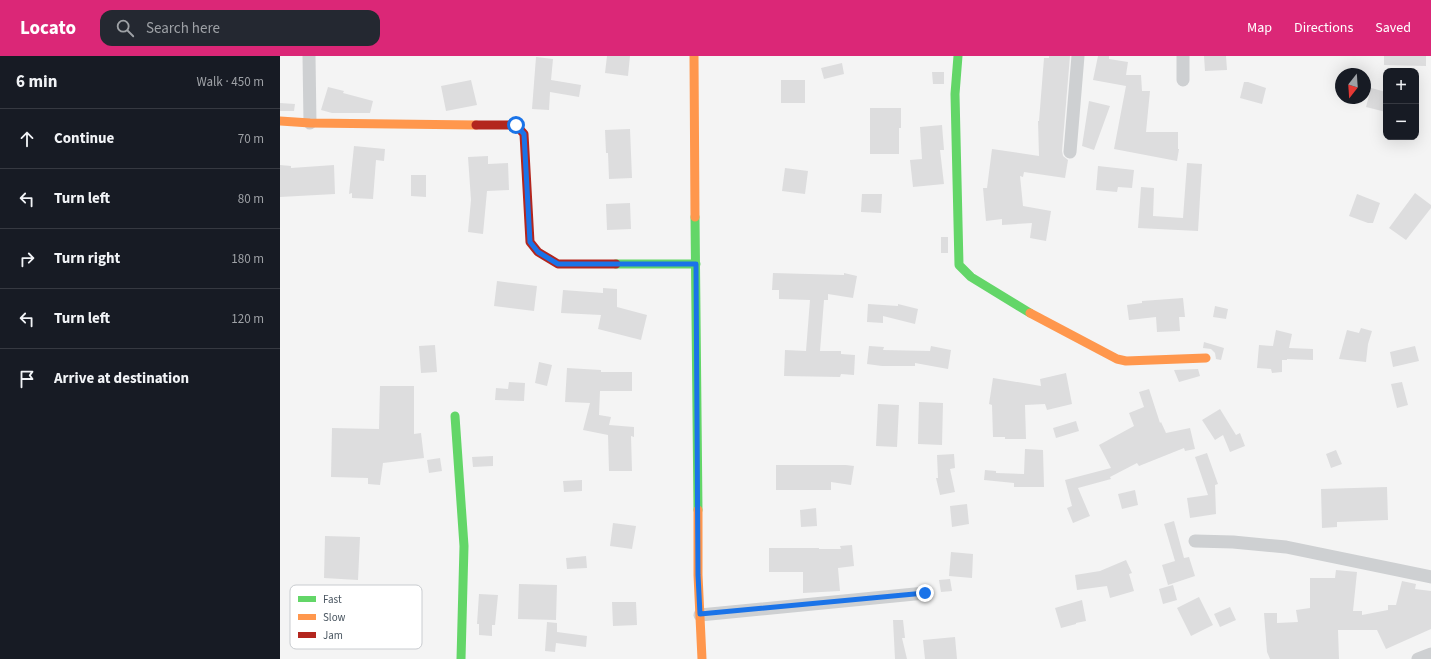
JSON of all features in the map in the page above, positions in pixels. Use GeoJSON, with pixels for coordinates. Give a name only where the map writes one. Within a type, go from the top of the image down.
{"type":"FeatureCollection","features":[{"type":"Feature","properties":{"kind":"street"},"geometry":{"type":"LineString","coordinates":[[309,56],[310,123]]}},
{"type":"Feature","properties":{"kind":"street"},"geometry":{"type":"LineString","coordinates":[[694,56],[698,575],[702,659]]}},
{"type":"Feature","properties":{"kind":"street"},"geometry":{"type":"LineString","coordinates":[[958,56],[955,94],[959,265],[971,277],[1037,317],[1117,359],[1126,361],[1206,358]]}},
{"type":"Feature","properties":{"kind":"street"},"geometry":{"type":"LineString","coordinates":[[1070,152],[1078,56]]}},
{"type":"Feature","properties":{"kind":"street"},"geometry":{"type":"LineString","coordinates":[[1183,56],[1183,80]]}},
{"type":"Feature","properties":{"kind":"street"},"geometry":{"type":"LineString","coordinates":[[280,121],[310,123],[516,125],[524,134],[530,242],[538,252],[558,264],[696,264]]}},
{"type":"Feature","properties":{"kind":"street"},"geometry":{"type":"LineString","coordinates":[[455,416],[464,546],[461,659]]}},
{"type":"Feature","properties":{"kind":"street"},"geometry":{"type":"LineString","coordinates":[[1195,541],[1233,542],[1286,547],[1431,577]]}},
{"type":"Feature","properties":{"kind":"street"},"geometry":{"type":"LineString","coordinates":[[700,614],[925,593]]}},
{"type":"Feature","properties":{"kind":"street"},"geometry":{"type":"LineString","coordinates":[[1418,659],[1431,654]]}},
{"type":"Feature","properties":{"kind":"building"},"geometry":{"type":"Polygon","coordinates":[[[607,56],[630,56],[628,76],[605,73],[607,56]]]}},
{"type":"Feature","properties":{"kind":"building"},"geometry":{"type":"Polygon","coordinates":[[[1049,56],[1070,56],[1062,151],[1063,156],[1068,160],[1065,178],[1024,172],[1023,177],[1020,176],[1023,206],[1051,211],[1046,241],[1030,238],[1032,223],[1002,225],[1002,219],[986,221],[983,188],[987,188],[992,149],[1039,156],[1038,121],[1044,58],[1049,58],[1049,56]]]}},
{"type":"Feature","properties":{"kind":"building"},"geometry":{"type":"Polygon","coordinates":[[[1098,56],[1109,56],[1109,59],[1128,62],[1126,75],[1141,75],[1142,91],[1150,91],[1146,132],[1178,132],[1179,149],[1177,161],[1114,149],[1126,86],[1093,80],[1098,56]]]}},
{"type":"Feature","properties":{"kind":"building"},"geometry":{"type":"Polygon","coordinates":[[[1204,56],[1226,56],[1227,70],[1205,71],[1204,56]]]}},
{"type":"Feature","properties":{"kind":"building"},"geometry":{"type":"Polygon","coordinates":[[[1384,56],[1426,56],[1426,66],[1384,65],[1384,56]]]}},
{"type":"Feature","properties":{"kind":"building"},"geometry":{"type":"Polygon","coordinates":[[[536,57],[553,59],[551,80],[581,85],[579,97],[550,92],[549,110],[532,109],[536,57]]]}},
{"type":"Feature","properties":{"kind":"building"},"geometry":{"type":"Polygon","coordinates":[[[842,63],[844,74],[824,79],[821,68],[842,63]]]}},
{"type":"Feature","properties":{"kind":"building"},"geometry":{"type":"Polygon","coordinates":[[[932,72],[944,72],[944,84],[933,84],[932,72]]]}},
{"type":"Feature","properties":{"kind":"building"},"geometry":{"type":"Polygon","coordinates":[[[471,80],[477,105],[446,111],[441,86],[471,80]]]}},
{"type":"Feature","properties":{"kind":"building"},"geometry":{"type":"Polygon","coordinates":[[[781,80],[805,80],[805,103],[781,103],[781,80]]]}},
{"type":"Feature","properties":{"kind":"building"},"geometry":{"type":"Polygon","coordinates":[[[1244,82],[1266,88],[1262,104],[1240,98],[1244,82]]]}},
{"type":"Feature","properties":{"kind":"building"},"geometry":{"type":"Polygon","coordinates":[[[328,87],[344,91],[343,93],[373,101],[370,113],[332,113],[321,110],[328,87]]]}},
{"type":"Feature","properties":{"kind":"building"},"geometry":{"type":"Polygon","coordinates":[[[1371,88],[1383,91],[1383,111],[1366,107],[1367,104],[1371,104],[1371,88]]]}},
{"type":"Feature","properties":{"kind":"building"},"geometry":{"type":"Polygon","coordinates":[[[1089,101],[1110,106],[1094,150],[1082,146],[1089,101]]]}},
{"type":"Feature","properties":{"kind":"building"},"geometry":{"type":"Polygon","coordinates":[[[280,103],[295,104],[294,111],[280,111],[280,103]]]}},
{"type":"Feature","properties":{"kind":"building"},"geometry":{"type":"Polygon","coordinates":[[[870,108],[901,108],[899,154],[870,154],[870,108]]]}},
{"type":"Feature","properties":{"kind":"building"},"geometry":{"type":"Polygon","coordinates":[[[942,125],[944,150],[940,150],[944,184],[913,187],[910,160],[922,159],[920,127],[942,125]]]}},
{"type":"Feature","properties":{"kind":"building"},"geometry":{"type":"Polygon","coordinates":[[[630,129],[632,178],[609,179],[605,130],[630,129]]]}},
{"type":"Feature","properties":{"kind":"building"},"geometry":{"type":"Polygon","coordinates":[[[354,146],[385,149],[384,161],[376,160],[373,199],[352,198],[352,193],[349,194],[354,146]]]}},
{"type":"Feature","properties":{"kind":"building"},"geometry":{"type":"Polygon","coordinates":[[[488,156],[488,164],[508,163],[509,190],[487,191],[483,234],[468,232],[471,200],[468,157],[488,156]]]}},
{"type":"Feature","properties":{"kind":"building"},"geometry":{"type":"Polygon","coordinates":[[[1187,163],[1202,164],[1198,231],[1138,228],[1141,187],[1154,188],[1153,216],[1183,218],[1187,163]]]}},
{"type":"Feature","properties":{"kind":"building"},"geometry":{"type":"Polygon","coordinates":[[[280,165],[291,166],[291,168],[334,165],[335,194],[280,197],[280,165]]]}},
{"type":"Feature","properties":{"kind":"building"},"geometry":{"type":"Polygon","coordinates":[[[1098,166],[1134,170],[1132,188],[1118,187],[1117,192],[1096,190],[1098,166]]]}},
{"type":"Feature","properties":{"kind":"building"},"geometry":{"type":"Polygon","coordinates":[[[785,168],[808,171],[805,194],[782,191],[785,168]]]}},
{"type":"Feature","properties":{"kind":"building"},"geometry":{"type":"Polygon","coordinates":[[[411,175],[426,175],[426,197],[411,196],[411,175]]]}},
{"type":"Feature","properties":{"kind":"building"},"geometry":{"type":"Polygon","coordinates":[[[1415,193],[1431,205],[1431,208],[1406,240],[1389,228],[1415,193]]]}},
{"type":"Feature","properties":{"kind":"building"},"geometry":{"type":"Polygon","coordinates":[[[862,194],[882,194],[881,213],[861,212],[862,194]]]}},
{"type":"Feature","properties":{"kind":"building"},"geometry":{"type":"Polygon","coordinates":[[[1357,194],[1380,203],[1373,223],[1368,223],[1349,216],[1357,194]]]}},
{"type":"Feature","properties":{"kind":"building"},"geometry":{"type":"Polygon","coordinates":[[[630,203],[631,229],[607,230],[606,204],[630,203]]]}},
{"type":"Feature","properties":{"kind":"building"},"geometry":{"type":"Polygon","coordinates":[[[941,237],[948,237],[948,253],[941,253],[941,237]]]}},
{"type":"Feature","properties":{"kind":"building"},"geometry":{"type":"Polygon","coordinates":[[[773,273],[844,275],[844,273],[857,276],[853,298],[828,294],[828,300],[824,300],[820,351],[841,351],[841,354],[855,355],[854,375],[841,374],[840,377],[784,376],[785,350],[806,351],[810,300],[779,299],[779,290],[772,290],[773,273]]]}},
{"type":"Feature","properties":{"kind":"building"},"geometry":{"type":"Polygon","coordinates":[[[497,281],[537,286],[534,311],[494,306],[497,281]]]}},
{"type":"Feature","properties":{"kind":"building"},"geometry":{"type":"Polygon","coordinates":[[[603,288],[617,289],[617,307],[647,315],[641,340],[598,329],[601,315],[561,313],[563,290],[603,293],[603,288]]]}},
{"type":"Feature","properties":{"kind":"building"},"geometry":{"type":"Polygon","coordinates":[[[1183,298],[1185,317],[1179,317],[1180,331],[1157,332],[1156,317],[1129,320],[1127,305],[1142,303],[1142,301],[1183,298]]]}},
{"type":"Feature","properties":{"kind":"building"},"geometry":{"type":"Polygon","coordinates":[[[868,304],[898,306],[898,304],[918,309],[915,324],[883,316],[883,323],[867,322],[868,304]]]}},
{"type":"Feature","properties":{"kind":"building"},"geometry":{"type":"Polygon","coordinates":[[[1215,306],[1228,309],[1226,319],[1213,317],[1215,306]]]}},
{"type":"Feature","properties":{"kind":"building"},"geometry":{"type":"Polygon","coordinates":[[[1361,328],[1372,331],[1368,344],[1366,362],[1339,359],[1347,330],[1359,333],[1361,328]]]}},
{"type":"Feature","properties":{"kind":"building"},"geometry":{"type":"Polygon","coordinates":[[[1276,330],[1292,334],[1289,348],[1313,349],[1313,360],[1282,360],[1282,372],[1272,373],[1271,369],[1257,368],[1259,345],[1273,346],[1276,330]]]}},
{"type":"Feature","properties":{"kind":"building"},"geometry":{"type":"Polygon","coordinates":[[[1204,342],[1224,348],[1221,360],[1216,359],[1215,353],[1211,349],[1203,348],[1204,342]]]}},
{"type":"Feature","properties":{"kind":"building"},"geometry":{"type":"Polygon","coordinates":[[[435,345],[437,372],[421,373],[419,346],[435,345]]]}},
{"type":"Feature","properties":{"kind":"building"},"geometry":{"type":"Polygon","coordinates":[[[869,346],[884,347],[883,350],[930,351],[931,346],[951,350],[948,369],[915,363],[915,366],[882,366],[867,364],[869,346]]]}},
{"type":"Feature","properties":{"kind":"building"},"geometry":{"type":"Polygon","coordinates":[[[1415,346],[1419,361],[1393,367],[1390,352],[1415,346]]]}},
{"type":"Feature","properties":{"kind":"building"},"geometry":{"type":"Polygon","coordinates":[[[539,362],[552,365],[547,386],[535,383],[539,362]]]}},
{"type":"Feature","properties":{"kind":"building"},"geometry":{"type":"Polygon","coordinates":[[[567,368],[601,370],[601,372],[632,372],[632,391],[600,391],[599,415],[611,417],[609,425],[634,427],[634,437],[631,436],[632,471],[609,471],[608,435],[583,430],[590,403],[565,402],[567,368]]]}},
{"type":"Feature","properties":{"kind":"building"},"geometry":{"type":"Polygon","coordinates":[[[1198,369],[1200,376],[1179,382],[1174,370],[1198,369]]]}},
{"type":"Feature","properties":{"kind":"building"},"geometry":{"type":"Polygon","coordinates":[[[1066,373],[1072,404],[1047,410],[1045,404],[1025,405],[1026,439],[1005,439],[1005,437],[993,437],[992,405],[989,404],[993,378],[1041,386],[1040,379],[1066,373]]]}},
{"type":"Feature","properties":{"kind":"building"},"geometry":{"type":"Polygon","coordinates":[[[509,382],[525,383],[524,401],[495,400],[496,388],[508,389],[509,382]]]}},
{"type":"Feature","properties":{"kind":"building"},"geometry":{"type":"Polygon","coordinates":[[[1402,382],[1408,405],[1397,408],[1391,384],[1402,382]]]}},
{"type":"Feature","properties":{"kind":"building"},"geometry":{"type":"Polygon","coordinates":[[[380,386],[414,386],[414,434],[421,433],[424,458],[383,463],[380,485],[368,484],[368,478],[331,477],[332,428],[379,429],[380,386]]]}},
{"type":"Feature","properties":{"kind":"building"},"geometry":{"type":"Polygon","coordinates":[[[1149,389],[1160,423],[1161,422],[1166,433],[1190,428],[1195,449],[1185,451],[1184,448],[1139,466],[1137,463],[1110,477],[1111,479],[1078,488],[1090,516],[1073,523],[1067,508],[1072,506],[1065,480],[1111,468],[1099,445],[1134,426],[1129,413],[1144,407],[1139,392],[1149,389]]]}},
{"type":"Feature","properties":{"kind":"building"},"geometry":{"type":"Polygon","coordinates":[[[919,402],[943,403],[942,445],[918,444],[919,402]]]}},
{"type":"Feature","properties":{"kind":"building"},"geometry":{"type":"Polygon","coordinates":[[[878,404],[899,405],[897,447],[876,446],[878,404]]]}},
{"type":"Feature","properties":{"kind":"building"},"geometry":{"type":"Polygon","coordinates":[[[1220,409],[1236,435],[1240,433],[1245,446],[1230,452],[1223,435],[1215,440],[1202,420],[1220,409]]]}},
{"type":"Feature","properties":{"kind":"building"},"geometry":{"type":"Polygon","coordinates":[[[1076,421],[1079,431],[1056,438],[1053,428],[1076,421]]]}},
{"type":"Feature","properties":{"kind":"building"},"geometry":{"type":"Polygon","coordinates":[[[1025,449],[1043,450],[1044,487],[1014,487],[1014,483],[984,480],[985,470],[996,471],[996,473],[1024,474],[1025,449]]]}},
{"type":"Feature","properties":{"kind":"building"},"geometry":{"type":"Polygon","coordinates":[[[1336,450],[1342,464],[1331,468],[1326,454],[1336,450]]]}},
{"type":"Feature","properties":{"kind":"building"},"geometry":{"type":"Polygon","coordinates":[[[1207,453],[1218,484],[1215,485],[1216,514],[1190,518],[1187,498],[1208,495],[1195,457],[1207,453]]]}},
{"type":"Feature","properties":{"kind":"building"},"geometry":{"type":"Polygon","coordinates":[[[954,454],[955,468],[950,469],[955,492],[940,495],[936,478],[938,478],[937,455],[954,454]]]}},
{"type":"Feature","properties":{"kind":"building"},"geometry":{"type":"Polygon","coordinates":[[[493,456],[493,466],[473,467],[472,457],[493,456]]]}},
{"type":"Feature","properties":{"kind":"building"},"geometry":{"type":"Polygon","coordinates":[[[440,458],[442,471],[429,473],[427,460],[440,458]]]}},
{"type":"Feature","properties":{"kind":"building"},"geometry":{"type":"Polygon","coordinates":[[[776,465],[854,466],[851,485],[831,482],[831,490],[776,490],[776,465]]]}},
{"type":"Feature","properties":{"kind":"building"},"geometry":{"type":"Polygon","coordinates":[[[582,480],[582,491],[564,492],[563,481],[582,480]]]}},
{"type":"Feature","properties":{"kind":"building"},"geometry":{"type":"Polygon","coordinates":[[[1387,487],[1388,520],[1337,522],[1337,527],[1322,528],[1321,489],[1387,487]]]}},
{"type":"Feature","properties":{"kind":"building"},"geometry":{"type":"Polygon","coordinates":[[[1135,490],[1138,505],[1122,509],[1118,494],[1135,490]]]}},
{"type":"Feature","properties":{"kind":"building"},"geometry":{"type":"Polygon","coordinates":[[[967,504],[969,524],[952,527],[950,506],[967,504]]]}},
{"type":"Feature","properties":{"kind":"building"},"geometry":{"type":"Polygon","coordinates":[[[816,508],[817,526],[801,527],[800,510],[816,508]]]}},
{"type":"Feature","properties":{"kind":"building"},"geometry":{"type":"Polygon","coordinates":[[[1174,521],[1184,558],[1189,557],[1195,576],[1168,585],[1162,565],[1175,561],[1164,524],[1174,521]]]}},
{"type":"Feature","properties":{"kind":"building"},"geometry":{"type":"Polygon","coordinates":[[[613,523],[636,526],[632,549],[610,546],[613,523]]]}},
{"type":"Feature","properties":{"kind":"building"},"geometry":{"type":"Polygon","coordinates":[[[325,536],[360,537],[358,580],[324,578],[325,536]]]}},
{"type":"Feature","properties":{"kind":"building"},"geometry":{"type":"Polygon","coordinates":[[[852,545],[854,566],[838,568],[840,591],[803,593],[803,572],[769,572],[769,548],[841,549],[840,546],[852,545]]]}},
{"type":"Feature","properties":{"kind":"building"},"geometry":{"type":"Polygon","coordinates":[[[951,552],[973,554],[972,578],[949,576],[951,552]]]}},
{"type":"Feature","properties":{"kind":"building"},"geometry":{"type":"Polygon","coordinates":[[[586,556],[587,568],[567,569],[566,558],[586,556]]]}},
{"type":"Feature","properties":{"kind":"building"},"geometry":{"type":"Polygon","coordinates":[[[1126,560],[1132,573],[1129,574],[1134,591],[1110,598],[1107,586],[1077,590],[1075,575],[1100,571],[1126,560]]]}},
{"type":"Feature","properties":{"kind":"building"},"geometry":{"type":"Polygon","coordinates":[[[1336,570],[1357,572],[1353,611],[1362,611],[1362,615],[1388,610],[1388,605],[1396,605],[1402,581],[1416,584],[1415,589],[1431,591],[1431,629],[1386,649],[1377,630],[1338,630],[1339,659],[1270,659],[1267,652],[1264,613],[1277,613],[1277,623],[1298,622],[1296,610],[1310,608],[1310,578],[1335,578],[1336,570]]]}},
{"type":"Feature","properties":{"kind":"building"},"geometry":{"type":"Polygon","coordinates":[[[950,579],[952,591],[941,592],[939,580],[950,579]]]}},
{"type":"Feature","properties":{"kind":"building"},"geometry":{"type":"Polygon","coordinates":[[[519,584],[557,585],[556,620],[518,619],[519,584]]]}},
{"type":"Feature","properties":{"kind":"building"},"geometry":{"type":"Polygon","coordinates":[[[1173,585],[1177,600],[1163,604],[1159,589],[1173,585]]]}},
{"type":"Feature","properties":{"kind":"building"},"geometry":{"type":"Polygon","coordinates":[[[479,594],[498,595],[495,625],[492,625],[492,636],[479,635],[479,624],[477,624],[479,594]]]}},
{"type":"Feature","properties":{"kind":"building"},"geometry":{"type":"Polygon","coordinates":[[[1199,597],[1213,625],[1191,636],[1177,608],[1199,597]]]}},
{"type":"Feature","properties":{"kind":"building"},"geometry":{"type":"Polygon","coordinates":[[[1082,600],[1086,621],[1061,628],[1055,608],[1082,600]]]}},
{"type":"Feature","properties":{"kind":"building"},"geometry":{"type":"Polygon","coordinates":[[[612,602],[636,602],[637,625],[613,626],[612,602]]]}},
{"type":"Feature","properties":{"kind":"building"},"geometry":{"type":"Polygon","coordinates":[[[1230,607],[1236,620],[1220,627],[1214,614],[1230,607]]]}},
{"type":"Feature","properties":{"kind":"building"},"geometry":{"type":"Polygon","coordinates":[[[893,620],[903,620],[905,638],[902,638],[907,659],[895,659],[893,620]]]}},
{"type":"Feature","properties":{"kind":"building"},"geometry":{"type":"Polygon","coordinates":[[[547,622],[557,623],[557,632],[587,636],[586,647],[556,643],[555,652],[545,651],[547,622]]]}},
{"type":"Feature","properties":{"kind":"building"},"geometry":{"type":"Polygon","coordinates":[[[955,637],[957,659],[925,659],[923,640],[955,637]]]}},
{"type":"Feature","properties":{"kind":"traffic: fast"},"geometry":{"type":"LineString","coordinates":[[958,56],[955,94],[959,265],[971,277],[1030,313]]}},
{"type":"Feature","properties":{"kind":"traffic: fast"},"geometry":{"type":"LineString","coordinates":[[695,217],[698,510]]}},
{"type":"Feature","properties":{"kind":"traffic: fast"},"geometry":{"type":"LineString","coordinates":[[616,264],[696,264]]}},
{"type":"Feature","properties":{"kind":"traffic: fast"},"geometry":{"type":"LineString","coordinates":[[455,416],[464,546],[461,659]]}},
{"type":"Feature","properties":{"kind":"traffic: slow"},"geometry":{"type":"LineString","coordinates":[[694,56],[695,217]]}},
{"type":"Feature","properties":{"kind":"traffic: slow"},"geometry":{"type":"LineString","coordinates":[[280,121],[310,123],[476,125]]}},
{"type":"Feature","properties":{"kind":"traffic: slow"},"geometry":{"type":"LineString","coordinates":[[1030,313],[1117,359],[1126,361],[1206,358]]}},
{"type":"Feature","properties":{"kind":"traffic: slow"},"geometry":{"type":"LineString","coordinates":[[698,510],[698,575],[702,659]]}},
{"type":"Feature","properties":{"kind":"traffic: jam"},"geometry":{"type":"LineString","coordinates":[[476,125],[516,125],[524,134],[530,242],[538,252],[558,264],[616,264]]}},
{"type":"Feature","properties":{"kind":"route"},"geometry":{"type":"LineString","coordinates":[[516,125],[524,134],[530,242],[538,252],[558,264],[696,264],[698,575],[700,614],[925,593]]}}]}
